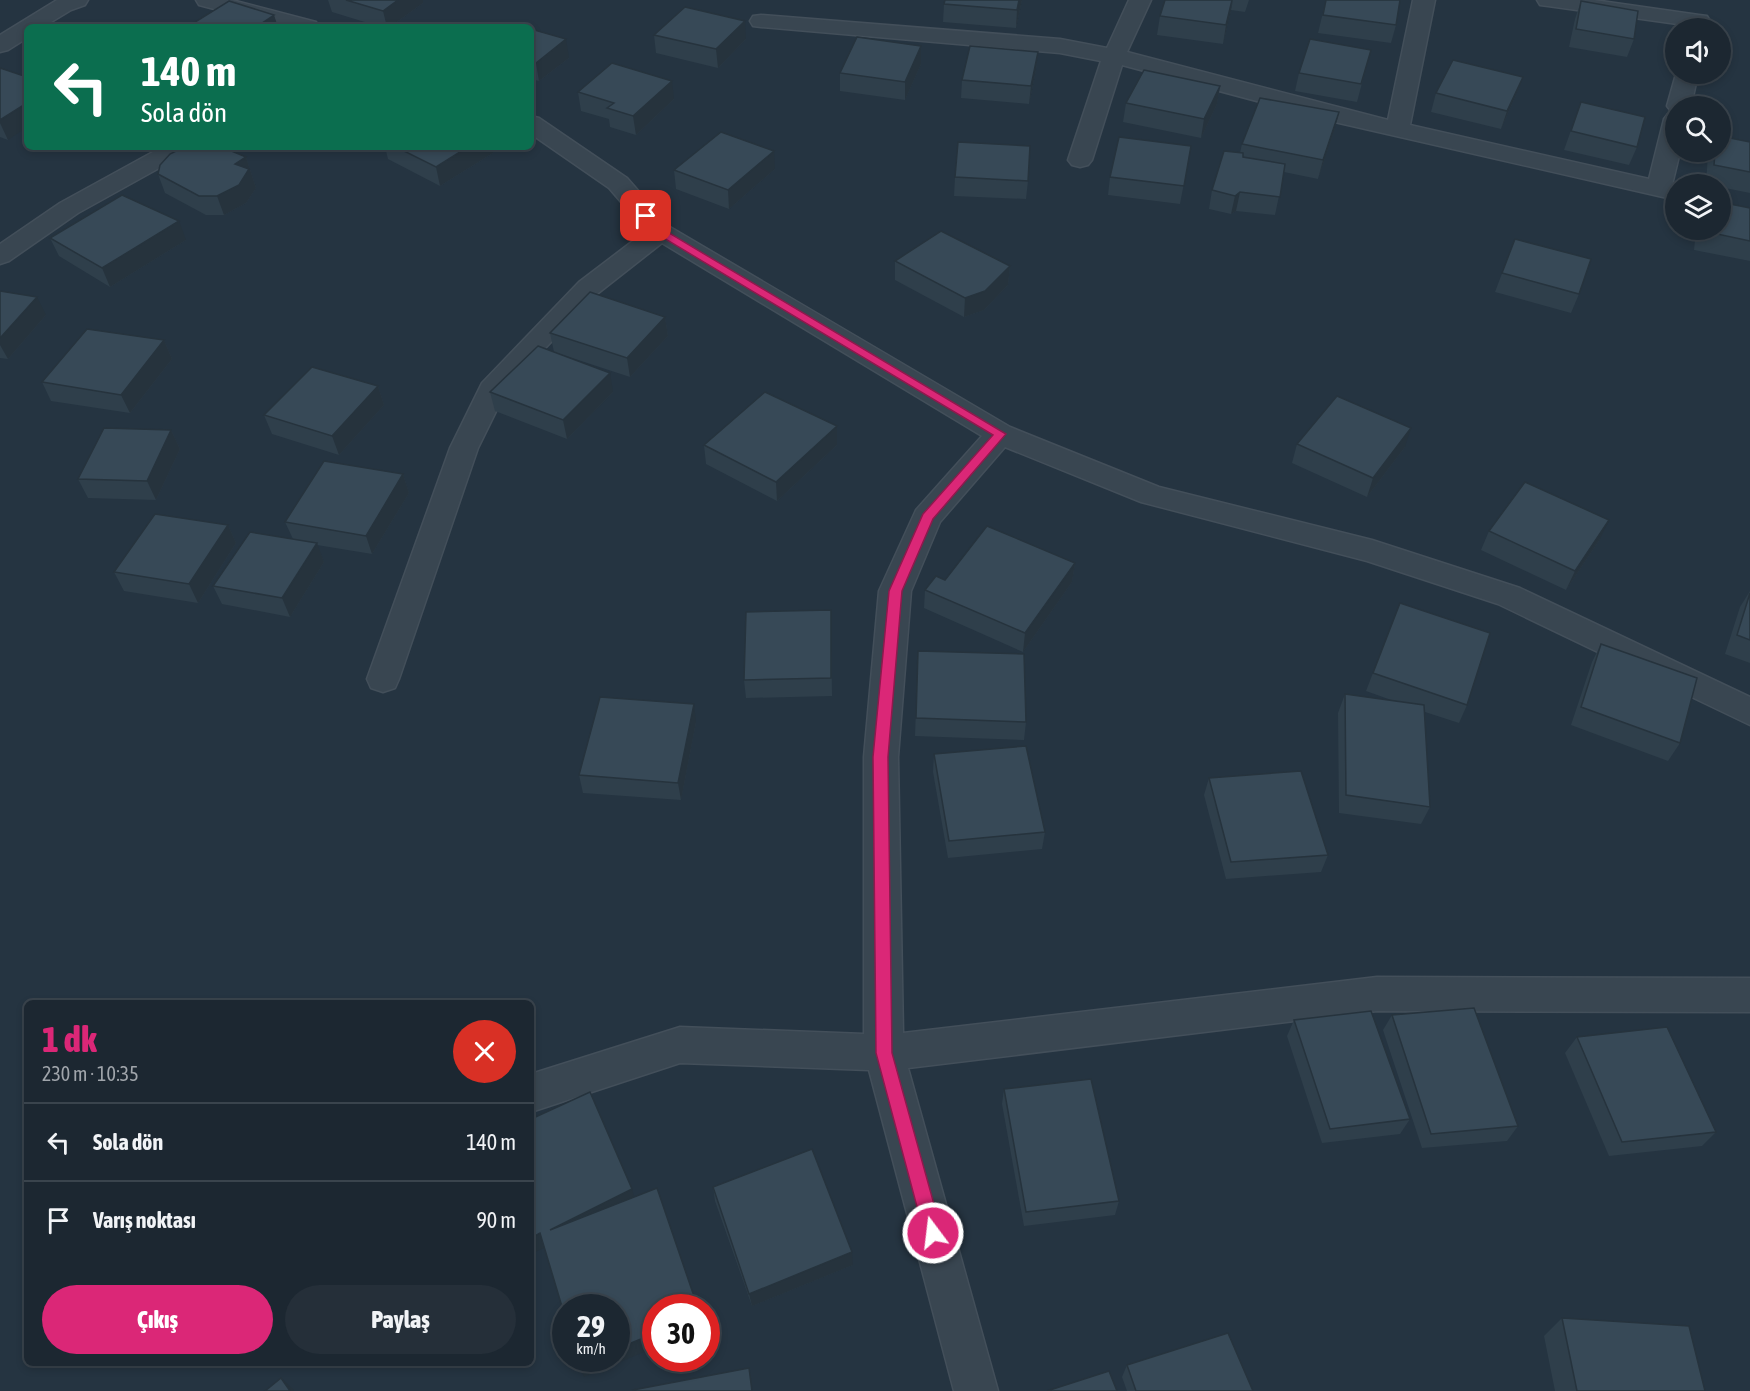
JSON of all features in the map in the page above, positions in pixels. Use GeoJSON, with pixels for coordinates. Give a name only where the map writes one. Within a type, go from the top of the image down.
{"type":"FeatureCollection","features":[{"type":"Feature","properties":{"kind":"street"},"geometry":{"type":"LineString","coordinates":[[33,24],[63,5],[77,0]]}},
{"type":"Feature","properties":{"kind":"street"},"geometry":{"type":"LineString","coordinates":[[207,0],[297,24]]}},
{"type":"Feature","properties":{"kind":"street"},"geometry":{"type":"LineString","coordinates":[[1080,160],[1114,56],[1140,0]]}},
{"type":"Feature","properties":{"kind":"street"},"geometry":{"type":"LineString","coordinates":[[1398,129],[1424,0]]}},
{"type":"Feature","properties":{"kind":"street"},"geometry":{"type":"LineString","coordinates":[[1548,0],[1700,16]]}},
{"type":"Feature","properties":{"kind":"street"},"geometry":{"type":"LineString","coordinates":[[761,21],[1060,46],[1114,56],[1398,129],[1665,191]]}},
{"type":"Feature","properties":{"kind":"street"},"geometry":{"type":"LineString","coordinates":[[0,45],[24,30]]}},
{"type":"Feature","properties":{"kind":"street"},"geometry":{"type":"LineString","coordinates":[[534,125],[618,183],[661,232],[1000,434],[1151,495],[1372,551],[1509,596],[1750,712]]}},
{"type":"Feature","properties":{"kind":"street"},"geometry":{"type":"LineString","coordinates":[[0,256],[69,207],[174,150]]}},
{"type":"Feature","properties":{"kind":"street"},"geometry":{"type":"LineString","coordinates":[[383,679],[464,448],[496,383],[588,288],[661,232]]}},
{"type":"Feature","properties":{"kind":"street"},"geometry":{"type":"LineString","coordinates":[[976,1391],[884,1053],[880,757],[895,591],[927,517],[1000,434]]}},
{"type":"Feature","properties":{"kind":"street"},"geometry":{"type":"LineString","coordinates":[[534,1092],[680,1045],[884,1053],[1377,994],[1750,995]]}},
{"type":"Feature","properties":{"kind":"building"},"geometry":{"type":"Polygon","coordinates":[[[346,0],[398,0],[383,11],[346,0]]]}},
{"type":"Feature","properties":{"kind":"building"},"geometry":{"type":"Polygon","coordinates":[[[945,0],[1019,0],[1017,10],[944,4],[945,0]]]}},
{"type":"Feature","properties":{"kind":"building"},"geometry":{"type":"Polygon","coordinates":[[[1165,0],[1232,0],[1226,25],[1160,16],[1165,0]]]}},
{"type":"Feature","properties":{"kind":"building"},"geometry":{"type":"Polygon","coordinates":[[[1326,0],[1400,0],[1396,25],[1323,15],[1326,0]]]}},
{"type":"Feature","properties":{"kind":"building"},"geometry":{"type":"Polygon","coordinates":[[[229,1],[274,15],[260,24],[192,24],[229,1]]]}},
{"type":"Feature","properties":{"kind":"building"},"geometry":{"type":"Polygon","coordinates":[[[1581,1],[1638,11],[1634,39],[1576,29],[1581,1]]]}},
{"type":"Feature","properties":{"kind":"building"},"geometry":{"type":"Polygon","coordinates":[[[685,7],[745,21],[716,49],[654,35],[685,7]]]}},
{"type":"Feature","properties":{"kind":"building"},"geometry":{"type":"Polygon","coordinates":[[[534,30],[566,39],[536,63],[534,62],[534,30]]]}},
{"type":"Feature","properties":{"kind":"building"},"geometry":{"type":"Polygon","coordinates":[[[857,37],[921,46],[905,82],[840,73],[857,37]]]}},
{"type":"Feature","properties":{"kind":"building"},"geometry":{"type":"Polygon","coordinates":[[[1310,39],[1371,50],[1361,84],[1299,73],[1310,39]]]}},
{"type":"Feature","properties":{"kind":"building"},"geometry":{"type":"Polygon","coordinates":[[[970,46],[1038,52],[1031,86],[962,80],[970,46]]]}},
{"type":"Feature","properties":{"kind":"building"},"geometry":{"type":"Polygon","coordinates":[[[1453,60],[1523,77],[1507,111],[1436,93],[1453,60]]]}},
{"type":"Feature","properties":{"kind":"building"},"geometry":{"type":"Polygon","coordinates":[[[612,63],[672,81],[633,116],[607,108],[614,103],[578,92],[612,63]]]}},
{"type":"Feature","properties":{"kind":"building"},"geometry":{"type":"Polygon","coordinates":[[[0,68],[24,76],[24,105],[0,120],[0,68]]]}},
{"type":"Feature","properties":{"kind":"building"},"geometry":{"type":"Polygon","coordinates":[[[1144,70],[1220,86],[1204,119],[1126,103],[1144,70]]]}},
{"type":"Feature","properties":{"kind":"building"},"geometry":{"type":"Polygon","coordinates":[[[1260,98],[1339,112],[1323,160],[1242,144],[1260,98]]]}},
{"type":"Feature","properties":{"kind":"building"},"geometry":{"type":"Polygon","coordinates":[[[1581,102],[1645,117],[1637,147],[1571,131],[1581,102]]]}},
{"type":"Feature","properties":{"kind":"building"},"geometry":{"type":"Polygon","coordinates":[[[721,132],[774,151],[728,190],[674,170],[721,132]]]}},
{"type":"Feature","properties":{"kind":"building"},"geometry":{"type":"Polygon","coordinates":[[[1119,137],[1191,146],[1184,186],[1110,177],[1119,137]]]}},
{"type":"Feature","properties":{"kind":"building"},"geometry":{"type":"Polygon","coordinates":[[[1731,138],[1750,142],[1750,172],[1714,165],[1714,162],[1731,162],[1731,138]]]}},
{"type":"Feature","properties":{"kind":"building"},"geometry":{"type":"Polygon","coordinates":[[[958,142],[1030,146],[1028,181],[955,177],[958,142]]]}},
{"type":"Feature","properties":{"kind":"building"},"geometry":{"type":"Polygon","coordinates":[[[178,150],[229,150],[246,157],[235,164],[249,169],[239,185],[217,196],[199,196],[158,174],[160,165],[170,154],[178,150]]]}},
{"type":"Feature","properties":{"kind":"building"},"geometry":{"type":"Polygon","coordinates":[[[402,150],[463,150],[436,167],[402,150]]]}},
{"type":"Feature","properties":{"kind":"building"},"geometry":{"type":"Polygon","coordinates":[[[1224,151],[1243,153],[1243,157],[1285,164],[1280,197],[1240,192],[1235,196],[1212,190],[1224,151]]]}},
{"type":"Feature","properties":{"kind":"building"},"geometry":{"type":"Polygon","coordinates":[[[122,195],[179,221],[102,268],[50,238],[122,195]]]}},
{"type":"Feature","properties":{"kind":"building"},"geometry":{"type":"Polygon","coordinates":[[[1731,204],[1750,208],[1750,241],[1731,237],[1731,204]]]}},
{"type":"Feature","properties":{"kind":"building"},"geometry":{"type":"Polygon","coordinates":[[[941,231],[1010,266],[985,291],[965,298],[895,261],[941,231]]]}},
{"type":"Feature","properties":{"kind":"building"},"geometry":{"type":"Polygon","coordinates":[[[1515,239],[1591,259],[1579,294],[1502,273],[1515,239]]]}},
{"type":"Feature","properties":{"kind":"building"},"geometry":{"type":"Polygon","coordinates":[[[0,291],[37,297],[0,338],[0,291]]]}},
{"type":"Feature","properties":{"kind":"building"},"geometry":{"type":"Polygon","coordinates":[[[590,292],[665,317],[627,358],[550,333],[590,292]]]}},
{"type":"Feature","properties":{"kind":"building"},"geometry":{"type":"Polygon","coordinates":[[[87,329],[164,340],[121,395],[42,382],[87,329]]]}},
{"type":"Feature","properties":{"kind":"building"},"geometry":{"type":"Polygon","coordinates":[[[538,346],[610,373],[563,420],[490,392],[538,346]]]}},
{"type":"Feature","properties":{"kind":"building"},"geometry":{"type":"Polygon","coordinates":[[[312,367],[378,386],[332,436],[264,415],[312,367]]]}},
{"type":"Feature","properties":{"kind":"building"},"geometry":{"type":"Polygon","coordinates":[[[765,392],[837,426],[776,482],[704,445],[765,392]]]}},
{"type":"Feature","properties":{"kind":"building"},"geometry":{"type":"Polygon","coordinates":[[[1337,396],[1411,428],[1373,478],[1297,444],[1337,396]]]}},
{"type":"Feature","properties":{"kind":"building"},"geometry":{"type":"Polygon","coordinates":[[[104,428],[171,430],[147,481],[78,479],[104,428]]]}},
{"type":"Feature","properties":{"kind":"building"},"geometry":{"type":"Polygon","coordinates":[[[324,461],[403,474],[366,536],[285,522],[324,461]]]}},
{"type":"Feature","properties":{"kind":"building"},"geometry":{"type":"Polygon","coordinates":[[[1525,482],[1609,520],[1575,571],[1489,531],[1525,482]]]}},
{"type":"Feature","properties":{"kind":"building"},"geometry":{"type":"Polygon","coordinates":[[[155,514],[228,525],[189,584],[114,572],[155,514]]]}},
{"type":"Feature","properties":{"kind":"building"},"geometry":{"type":"Polygon","coordinates":[[[987,526],[1075,563],[1025,633],[925,590],[936,576],[945,580],[987,526]]]}},
{"type":"Feature","properties":{"kind":"building"},"geometry":{"type":"Polygon","coordinates":[[[250,532],[317,543],[282,598],[213,586],[250,532]]]}},
{"type":"Feature","properties":{"kind":"building"},"geometry":{"type":"Polygon","coordinates":[[[1750,593],[1750,640],[1737,635],[1750,593]]]}},
{"type":"Feature","properties":{"kind":"building"},"geometry":{"type":"Polygon","coordinates":[[[1400,603],[1490,633],[1467,705],[1373,673],[1400,603]]]}},
{"type":"Feature","properties":{"kind":"building"},"geometry":{"type":"Polygon","coordinates":[[[831,610],[831,678],[744,680],[746,612],[831,610]]]}},
{"type":"Feature","properties":{"kind":"building"},"geometry":{"type":"Polygon","coordinates":[[[1601,644],[1697,678],[1680,743],[1581,707],[1601,644]]]}},
{"type":"Feature","properties":{"kind":"building"},"geometry":{"type":"Polygon","coordinates":[[[918,651],[1024,654],[1026,722],[916,718],[918,651]]]}},
{"type":"Feature","properties":{"kind":"building"},"geometry":{"type":"Polygon","coordinates":[[[1345,694],[1424,705],[1430,807],[1346,795],[1345,694]]]}},
{"type":"Feature","properties":{"kind":"building"},"geometry":{"type":"Polygon","coordinates":[[[600,697],[694,704],[678,783],[579,775],[600,697]]]}},
{"type":"Feature","properties":{"kind":"building"},"geometry":{"type":"Polygon","coordinates":[[[1026,746],[1045,832],[949,841],[934,754],[1026,746]]]}},
{"type":"Feature","properties":{"kind":"building"},"geometry":{"type":"Polygon","coordinates":[[[1301,771],[1328,855],[1231,862],[1209,778],[1301,771]]]}},
{"type":"Feature","properties":{"kind":"building"},"geometry":{"type":"Polygon","coordinates":[[[1474,1008],[1518,1126],[1431,1134],[1392,1015],[1474,1008]]]}},
{"type":"Feature","properties":{"kind":"building"},"geometry":{"type":"Polygon","coordinates":[[[1371,1011],[1410,1119],[1330,1129],[1294,1020],[1371,1011]]]}},
{"type":"Feature","properties":{"kind":"building"},"geometry":{"type":"Polygon","coordinates":[[[1667,1027],[1716,1132],[1622,1142],[1577,1037],[1667,1027]]]}},
{"type":"Feature","properties":{"kind":"building"},"geometry":{"type":"Polygon","coordinates":[[[1091,1079],[1119,1201],[1026,1212],[1004,1089],[1091,1079]]]}},
{"type":"Feature","properties":{"kind":"building"},"geometry":{"type":"Polygon","coordinates":[[[590,1092],[632,1189],[550,1230],[657,1188],[693,1294],[642,1294],[642,1339],[630,1343],[630,1294],[558,1294],[540,1233],[534,1236],[534,1118],[590,1092]]]}},
{"type":"Feature","properties":{"kind":"building"},"geometry":{"type":"Polygon","coordinates":[[[812,1149],[852,1252],[749,1294],[713,1187],[812,1149]]]}},
{"type":"Feature","properties":{"kind":"building"},"geometry":{"type":"Polygon","coordinates":[[[1562,1318],[1689,1326],[1705,1391],[1577,1391],[1562,1318]]]}},
{"type":"Feature","properties":{"kind":"building"},"geometry":{"type":"Polygon","coordinates":[[[1228,1333],[1253,1391],[1136,1391],[1127,1365],[1228,1333]]]}},
{"type":"Feature","properties":{"kind":"building"},"geometry":{"type":"Polygon","coordinates":[[[749,1368],[752,1391],[633,1390],[749,1368]]]}},
{"type":"Feature","properties":{"kind":"building"},"geometry":{"type":"Polygon","coordinates":[[[1109,1371],[1117,1391],[1047,1391],[1109,1371]]]}},
{"type":"Feature","properties":{"kind":"building"},"geometry":{"type":"Polygon","coordinates":[[[281,1378],[290,1391],[265,1391],[281,1378]]]}},
{"type":"Feature","properties":{"kind":"route"},"geometry":{"type":"LineString","coordinates":[[646,216],[661,232],[1000,434],[927,517],[895,591],[880,757],[884,1053],[933,1233]]}}]}
